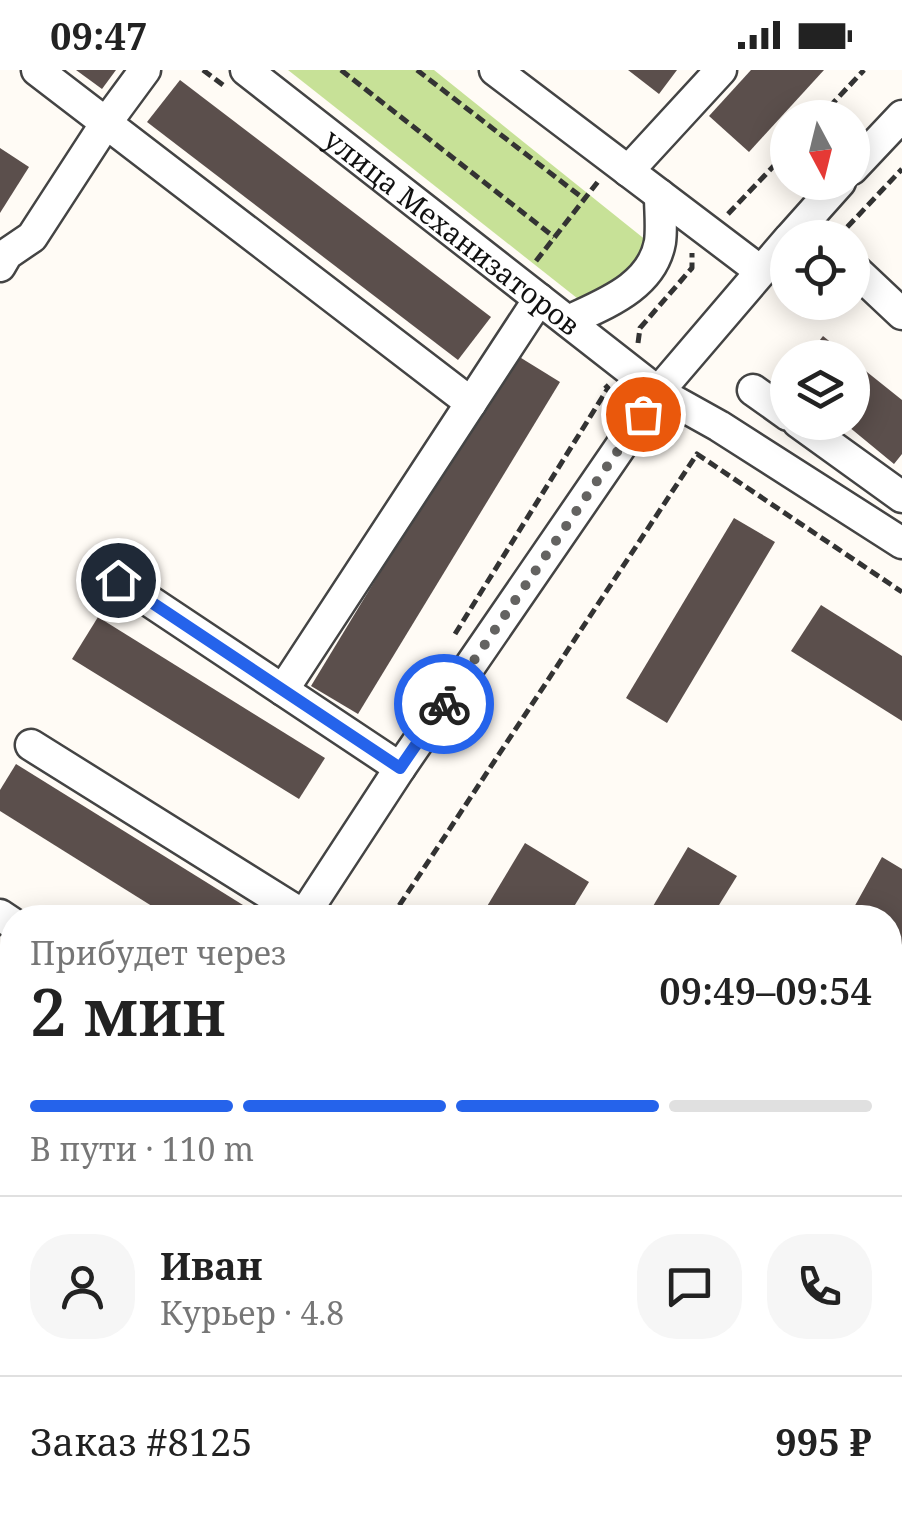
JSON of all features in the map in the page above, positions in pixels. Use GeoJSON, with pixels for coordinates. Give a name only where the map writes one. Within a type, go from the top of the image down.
{"type":"FeatureCollection","features":[{"type":"Feature","properties":{"kind":"street"},"geometry":{"type":"LineString","coordinates":[[37,70],[471,403]]}},
{"type":"Feature","properties":{"kind":"street"},"geometry":{"type":"LineString","coordinates":[[0,266],[7,254],[32,237],[145,70]]}},
{"type":"Feature","properties":{"kind":"street","name":"улица Механизаторов"},"geometry":{"type":"LineString","coordinates":[[246,70],[658,392],[719,426],[902,543]]}},
{"type":"Feature","properties":{"kind":"street"},"geometry":{"type":"LineString","coordinates":[[495,70],[759,270]]}},
{"type":"Feature","properties":{"kind":"street"},"geometry":{"type":"LineString","coordinates":[[621,166],[721,70]]}},
{"type":"Feature","properties":{"kind":"street"},"geometry":{"type":"LineString","coordinates":[[870,151],[902,116]]}},
{"type":"Feature","properties":{"kind":"street"},"geometry":{"type":"LineString","coordinates":[[568,321],[626,292],[640,280],[660,243],[660,195]]}},
{"type":"Feature","properties":{"kind":"street"},"geometry":{"type":"LineString","coordinates":[[811,220],[826,200]]}},
{"type":"Feature","properties":{"kind":"street"},"geometry":{"type":"LineString","coordinates":[[309,905],[658,392],[770,260]]}},
{"type":"Feature","properties":{"kind":"street"},"geometry":{"type":"LineString","coordinates":[[870,284],[902,314]]}},
{"type":"Feature","properties":{"kind":"street"},"geometry":{"type":"LineString","coordinates":[[284,690],[471,403],[529,291]]}},
{"type":"Feature","properties":{"kind":"street"},"geometry":{"type":"LineString","coordinates":[[753,390],[770,402]]}},
{"type":"Feature","properties":{"kind":"street"},"geometry":{"type":"LineString","coordinates":[[823,440],[902,496]]}},
{"type":"Feature","properties":{"kind":"street"},"geometry":{"type":"LineString","coordinates":[[118,580],[400,768]]}},
{"type":"Feature","properties":{"kind":"street"},"geometry":{"type":"LineString","coordinates":[[31,745],[285,905]]}},
{"type":"Feature","properties":{"kind":"path"},"geometry":{"type":"LineString","coordinates":[[341,70],[554,238]]}},
{"type":"Feature","properties":{"kind":"path"},"geometry":{"type":"LineString","coordinates":[[417,70],[584,200]]}},
{"type":"Feature","properties":{"kind":"path"},"geometry":{"type":"LineString","coordinates":[[836,100],[864,70]]}},
{"type":"Feature","properties":{"kind":"path"},"geometry":{"type":"LineString","coordinates":[[529,291],[554,238],[584,200],[621,166]]}},
{"type":"Feature","properties":{"kind":"path"},"geometry":{"type":"LineString","coordinates":[[854,220],[902,169]]}},
{"type":"Feature","properties":{"kind":"path"},"geometry":{"type":"LineString","coordinates":[[638,346],[640,328],[692,268],[692,246]]}},
{"type":"Feature","properties":{"kind":"path"},"geometry":{"type":"LineString","coordinates":[[400,905],[697,454],[902,592]]}},
{"type":"Feature","properties":{"kind":"green space"},"geometry":{"type":"Polygon","coordinates":[[[288,70],[434,70],[657,249],[601,317],[288,70]]]}},
{"type":"Feature","properties":{"kind":"building"},"geometry":{"type":"Polygon","coordinates":[[[76,70],[116,70],[102,89],[76,70]]]}},
{"type":"Feature","properties":{"kind":"building"},"geometry":{"type":"Polygon","coordinates":[[[628,70],[677,70],[659,94],[628,70]]]}},
{"type":"Feature","properties":{"kind":"building"},"geometry":{"type":"Polygon","coordinates":[[[751,70],[824,70],[797,100],[770,100],[770,129],[749,152],[709,116],[751,70]]]}},
{"type":"Feature","properties":{"kind":"building"},"geometry":{"type":"Polygon","coordinates":[[[180,80],[491,317],[458,360],[147,122],[180,80]]]}},
{"type":"Feature","properties":{"kind":"building"},"geometry":{"type":"Polygon","coordinates":[[[0,148],[29,167],[0,213],[0,148]]]}},
{"type":"Feature","properties":{"kind":"building"},"geometry":{"type":"Polygon","coordinates":[[[513,353],[560,382],[358,714],[311,686],[513,353]]]}},
{"type":"Feature","properties":{"kind":"building"},"geometry":{"type":"Polygon","coordinates":[[[870,374],[902,400],[902,454],[894,464],[865,440],[870,440],[870,374]]]}},
{"type":"Feature","properties":{"kind":"building"},"geometry":{"type":"Polygon","coordinates":[[[734,518],[775,542],[667,723],[626,698],[734,518]]]}},
{"type":"Feature","properties":{"kind":"building"},"geometry":{"type":"Polygon","coordinates":[[[821,605],[902,656],[902,721],[791,651],[821,605]]]}},
{"type":"Feature","properties":{"kind":"building"},"geometry":{"type":"Polygon","coordinates":[[[98,617],[325,758],[299,799],[72,659],[98,617]]]}},
{"type":"Feature","properties":{"kind":"building"},"geometry":{"type":"Polygon","coordinates":[[[16,764],[243,905],[150,905],[0,811],[0,790],[16,764]]]}},
{"type":"Feature","properties":{"kind":"building"},"geometry":{"type":"Polygon","coordinates":[[[525,843],[589,882],[575,905],[488,905],[525,843]]]}},
{"type":"Feature","properties":{"kind":"building"},"geometry":{"type":"Polygon","coordinates":[[[688,847],[737,876],[719,905],[654,905],[688,847]]]}},
{"type":"Feature","properties":{"kind":"building"},"geometry":{"type":"Polygon","coordinates":[[[882,857],[902,869],[902,905],[855,905],[882,857]]]}},
{"type":"Feature","properties":{"kind":"way so far"},"geometry":{"type":"LineString","coordinates":[[444,704],[643,414]]}},
{"type":"Feature","properties":{"kind":"route"},"geometry":{"type":"LineString","coordinates":[[118,580],[400,768],[444,704]]}}]}
